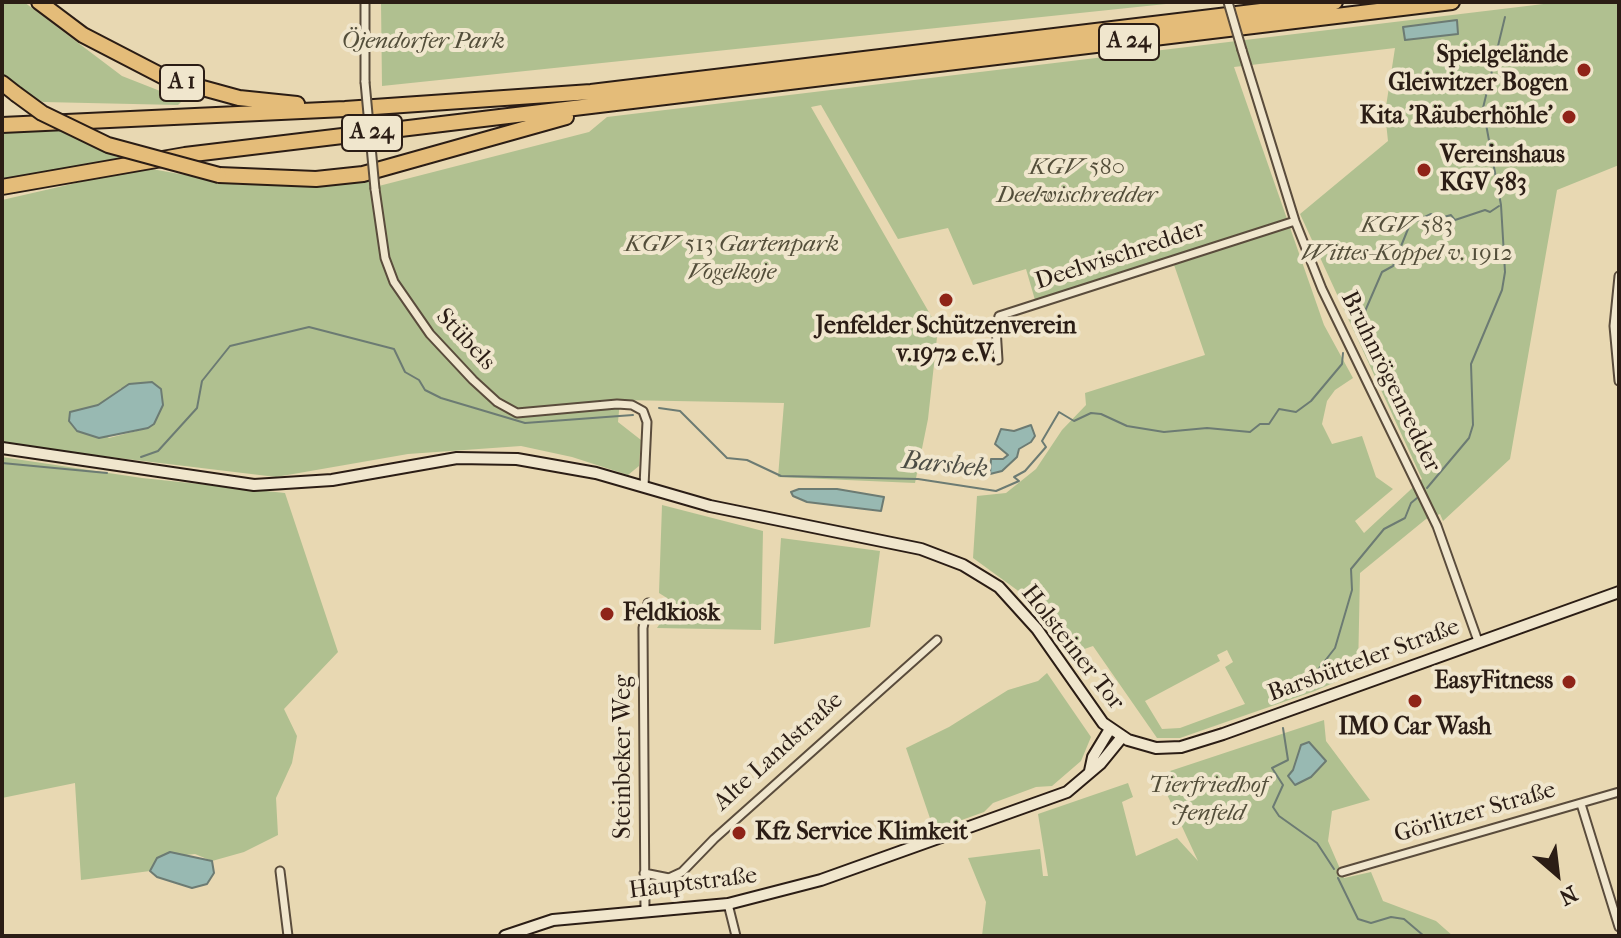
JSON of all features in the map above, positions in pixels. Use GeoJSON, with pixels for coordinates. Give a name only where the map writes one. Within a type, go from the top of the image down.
{"type":"FeatureCollection","features":[{"type":"Feature","properties":{"kind":"highway","name":"A 1"},"geometry":{"type":"LineString","coordinates":[[39,2],[83,35],[166,78],[239,98],[345,109]]}},
{"type":"Feature","properties":{"kind":"highway","name":"A 24"},"geometry":{"type":"LineString","coordinates":[[2,125],[345,109],[591,92],[1335,2]]}},
{"type":"Feature","properties":{"kind":"highway","name":"A 24"},"geometry":{"type":"LineString","coordinates":[[2,187],[185,155],[1452,2]]}},
{"type":"Feature","properties":{"kind":"highway","name":"A 24"},"geometry":{"type":"LineString","coordinates":[[2,83],[42,113],[108,145],[219,175],[316,179],[363,174],[432,157],[534,125],[645,100]]}},
{"type":"Feature","properties":{"kind":"main road","name":"Holsteiner Tor"},"geometry":{"type":"LineString","coordinates":[[2,448],[254,485],[332,480],[410,464],[478,457],[555,464],[710,506],[921,549],[963,565],[999,587],[1037,629],[1086,703],[1110,729]]}},
{"type":"Feature","properties":{"kind":"main road","name":"Barsbütteler Straße"},"geometry":{"type":"LineString","coordinates":[[1110,729],[1122,737],[1156,748],[1194,744],[1619,592]]}},
{"type":"Feature","properties":{"kind":"main road"},"geometry":{"type":"LineString","coordinates":[[1090,771],[1093,757],[1110,729]]}},
{"type":"Feature","properties":{"kind":"main road"},"geometry":{"type":"LineString","coordinates":[[1090,771],[1100,764],[1122,737]]}},
{"type":"Feature","properties":{"kind":"main road","name":"Hauptstraße"},"geometry":{"type":"LineString","coordinates":[[505,936],[553,920],[728,904],[821,880],[1067,792],[1090,771]]}},
{"type":"Feature","properties":{"kind":"street","name":"Stübels"},"geometry":{"type":"LineString","coordinates":[[365,2],[365,82],[375,189],[385,258],[394,282],[430,334],[473,380],[497,402],[517,413],[617,404],[632,405],[643,411],[647,422],[644,486]]}},
{"type":"Feature","properties":{"kind":"street","name":"Bruhnrögenredder"},"geometry":{"type":"LineString","coordinates":[[1228,2],[1295,221],[1322,289],[1437,526],[1478,641]]}},
{"type":"Feature","properties":{"kind":"street","name":"Deelwischredder"},"geometry":{"type":"LineString","coordinates":[[998,360],[996,328],[999,316],[1295,221]]}},
{"type":"Feature","properties":{"kind":"street"},"geometry":{"type":"LineString","coordinates":[[1619,276],[1614,326],[1619,381]]}},
{"type":"Feature","properties":{"kind":"street","name":"Steinbeker Weg"},"geometry":{"type":"LineString","coordinates":[[645,911],[643,628],[648,603]]}},
{"type":"Feature","properties":{"kind":"street","name":"Alte Landstraße"},"geometry":{"type":"LineString","coordinates":[[644,873],[669,878],[682,872],[748,807],[937,640]]}},
{"type":"Feature","properties":{"kind":"street","name":"Görlitzer Straße"},"geometry":{"type":"LineString","coordinates":[[1342,872],[1619,792]]}},
{"type":"Feature","properties":{"kind":"street"},"geometry":{"type":"LineString","coordinates":[[1581,804],[1619,927]]}},
{"type":"Feature","properties":{"kind":"street"},"geometry":{"type":"LineString","coordinates":[[280,871],[288,936]]}},
{"type":"Feature","properties":{"kind":"street"},"geometry":{"type":"LineString","coordinates":[[728,904],[736,936]]}},
{"type":"Feature","properties":{"kind":"green space"},"geometry":{"type":"Polygon","coordinates":[[[2,2],[24,2],[122,76],[183,100],[178,105],[43,102],[31,96],[2,74],[2,2]]]}},
{"type":"Feature","properties":{"kind":"green space","name":"Öjendorfer Park"},"geometry":{"type":"Polygon","coordinates":[[[381,2],[1185,2],[382,86],[381,2]]]}},
{"type":"Feature","properties":{"kind":"green space"},"geometry":{"type":"Polygon","coordinates":[[[1560,2],[1619,2],[1619,165],[1557,190],[1510,459],[1443,521],[1440,514],[1426,519],[1360,573],[1358,672],[1315,691],[1180,738],[1157,738],[1093,646],[1070,654],[1039,606],[973,558],[977,496],[1006,493],[1036,469],[1062,430],[1086,405],[1085,393],[1205,355],[1171,256],[1035,300],[1026,269],[973,285],[948,228],[898,239],[821,105],[811,107],[938,328],[928,419],[915,483],[778,477],[784,403],[620,400],[618,422],[641,440],[639,466],[628,475],[572,457],[521,446],[408,454],[276,477],[2,444],[2,200],[111,175],[152,169],[240,185],[315,185],[370,178],[371,188],[589,132],[607,117],[1560,2]],[[1395,48],[1234,67],[1324,325],[1353,378],[1335,390],[1327,401],[1322,424],[1332,444],[1362,436],[1376,477],[1393,489],[1355,521],[1364,533],[1422,479],[1300,214],[1388,141],[1385,113],[1395,48]],[[121,388],[98,406],[70,412],[109,438],[148,428],[121,388]],[[1227,650],[1217,655],[1220,661],[1145,701],[1162,729],[1180,728],[1245,704],[1225,667],[1233,662],[1227,650]]]}},
{"type":"Feature","properties":{"kind":"green space"},"geometry":{"type":"Polygon","coordinates":[[[56,129],[122,158],[2,181],[2,131],[56,129]]]}},
{"type":"Feature","properties":{"kind":"green space"},"geometry":{"type":"Polygon","coordinates":[[[2,457],[142,478],[285,493],[338,652],[284,709],[297,736],[292,763],[276,798],[278,835],[244,852],[212,861],[195,854],[157,858],[150,871],[81,880],[75,783],[2,798],[2,457]]]}},
{"type":"Feature","properties":{"kind":"green space"},"geometry":{"type":"Polygon","coordinates":[[[662,505],[763,531],[761,630],[657,628],[668,611],[667,598],[659,593],[662,505]]]}},
{"type":"Feature","properties":{"kind":"green space"},"geometry":{"type":"Polygon","coordinates":[[[781,538],[880,551],[870,627],[774,644],[781,538]]]}},
{"type":"Feature","properties":{"kind":"green space"},"geometry":{"type":"Polygon","coordinates":[[[1047,673],[1091,737],[1081,761],[1052,786],[1036,787],[993,803],[984,812],[934,830],[906,748],[949,727],[1008,690],[1038,681],[1047,673]]]}},
{"type":"Feature","properties":{"kind":"green space","name":"Tierfriedhof Jenfeld"},"geometry":{"type":"Polygon","coordinates":[[[1324,720],[1326,741],[1370,800],[1332,811],[1328,841],[1344,878],[1371,872],[1383,901],[1436,921],[1453,936],[982,936],[986,902],[968,858],[1040,849],[1043,876],[1048,876],[1038,814],[1128,783],[1133,797],[1122,802],[1136,856],[1177,838],[1198,861],[1158,775],[1324,720]]]}},
{"type":"Feature","properties":{"kind":"water"},"geometry":{"type":"Polygon","coordinates":[[[1457,20],[1458,34],[1405,40],[1403,27],[1457,20]]]}},
{"type":"Feature","properties":{"kind":"water"},"geometry":{"type":"Polygon","coordinates":[[[152,382],[161,389],[163,405],[154,424],[148,428],[99,438],[77,431],[69,421],[70,412],[98,405],[129,384],[152,382]]]}},
{"type":"Feature","properties":{"kind":"water"},"geometry":{"type":"Polygon","coordinates":[[[1031,425],[1035,436],[1031,442],[1019,449],[1017,457],[1002,471],[990,474],[991,459],[1003,459],[1008,455],[995,444],[1001,429],[1014,431],[1031,425]]]}},
{"type":"Feature","properties":{"kind":"water"},"geometry":{"type":"Polygon","coordinates":[[[799,489],[837,489],[884,497],[881,511],[807,502],[793,496],[791,492],[799,489]]]}},
{"type":"Feature","properties":{"kind":"water"},"geometry":{"type":"Polygon","coordinates":[[[1309,742],[1326,761],[1311,777],[1295,785],[1288,776],[1301,745],[1309,742]]]}},
{"type":"Feature","properties":{"kind":"water"},"geometry":{"type":"Polygon","coordinates":[[[170,852],[212,861],[214,873],[207,884],[192,888],[157,877],[150,871],[157,858],[170,852]]]}},
{"type":"Feature","properties":{"kind":"waterway"},"geometry":{"type":"LineString","coordinates":[[1427,488],[1469,438],[1473,425],[1471,364],[1502,290],[1505,272],[1501,205],[1483,108],[1505,17]]}},
{"type":"Feature","properties":{"kind":"waterway","name":"Barsbek"},"geometry":{"type":"LineString","coordinates":[[1356,332],[1382,272],[1393,266],[1410,224],[1431,214],[1440,218],[1451,215],[1455,220],[1485,210],[1490,212],[1499,206]]}},
{"type":"Feature","properties":{"kind":"waterway","name":"Barsbek"},"geometry":{"type":"LineString","coordinates":[[141,457],[158,451],[197,408],[202,381],[230,346],[309,327],[394,349],[405,372],[419,380],[425,390],[441,398],[525,423],[633,415]]}},
{"type":"Feature","properties":{"kind":"waterway","name":"Barsbek"},"geometry":{"type":"LineString","coordinates":[[659,408],[680,411],[727,458],[747,460],[781,476],[918,479],[996,491],[1019,481],[1014,477],[1025,471],[1046,447],[1042,441],[1059,412],[1074,421],[1091,413],[1101,414],[1127,426],[1164,432],[1207,428],[1250,432],[1260,424],[1269,424],[1279,409],[1296,412],[1311,401],[1342,364],[1343,353]]}},
{"type":"Feature","properties":{"kind":"waterway","name":"Barsbek"},"geometry":{"type":"LineString","coordinates":[[2,463],[107,473]]}},
{"type":"Feature","properties":{"kind":"waterway"},"geometry":{"type":"LineString","coordinates":[[1274,701],[1274,690],[1310,680],[1335,648],[1352,590],[1351,569],[1384,529],[1405,518],[1411,503],[1417,498]]}},
{"type":"Feature","properties":{"kind":"waterway"},"geometry":{"type":"LineString","coordinates":[[1283,728],[1288,760],[1272,768],[1283,785],[1273,807],[1279,816],[1317,843],[1334,869]]}},
{"type":"Feature","properties":{"kind":"waterway"},"geometry":{"type":"LineString","coordinates":[[1338,878],[1358,919],[1371,923],[1391,917],[1404,919],[1424,936]]}},
{"type":"Feature","properties":{"kind":"place","name":"Spielgelände Gleiwitzer Bogen"},"geometry":{"type":"Point","coordinates":[1584,70]}},
{"type":"Feature","properties":{"kind":"place","name":"Kita 'Räuberhöhle'"},"geometry":{"type":"Point","coordinates":[1569,117]}},
{"type":"Feature","properties":{"kind":"place","name":"Vereinshaus KGV 583"},"geometry":{"type":"Point","coordinates":[1424,170]}},
{"type":"Feature","properties":{"kind":"place","name":"Jenfelder Schützenverein v.1972 e.V."},"geometry":{"type":"Point","coordinates":[946,300]}},
{"type":"Feature","properties":{"kind":"place","name":"Feldkiosk"},"geometry":{"type":"Point","coordinates":[607,614]}},
{"type":"Feature","properties":{"kind":"place","name":"EasyFitness"},"geometry":{"type":"Point","coordinates":[1569,682]}},
{"type":"Feature","properties":{"kind":"place","name":"IMO Car Wash"},"geometry":{"type":"Point","coordinates":[1415,701]}},
{"type":"Feature","properties":{"kind":"place","name":"Kfz Service Klimkeit"},"geometry":{"type":"Point","coordinates":[739,833]}},
{"type":"Feature","properties":{"kind":"park label","name":"KGV 580 Deelwischredder"},"geometry":{"type":"Point","coordinates":[1077,182]}},
{"type":"Feature","properties":{"kind":"park label","name":"KGV 583 Wittes-Koppel v. 1912"},"geometry":{"type":"Point","coordinates":[1407,240]}},
{"type":"Feature","properties":{"kind":"park label","name":"KGV 513 Gartenpark Vogelkoje"},"geometry":{"type":"Point","coordinates":[732,259]}}]}
